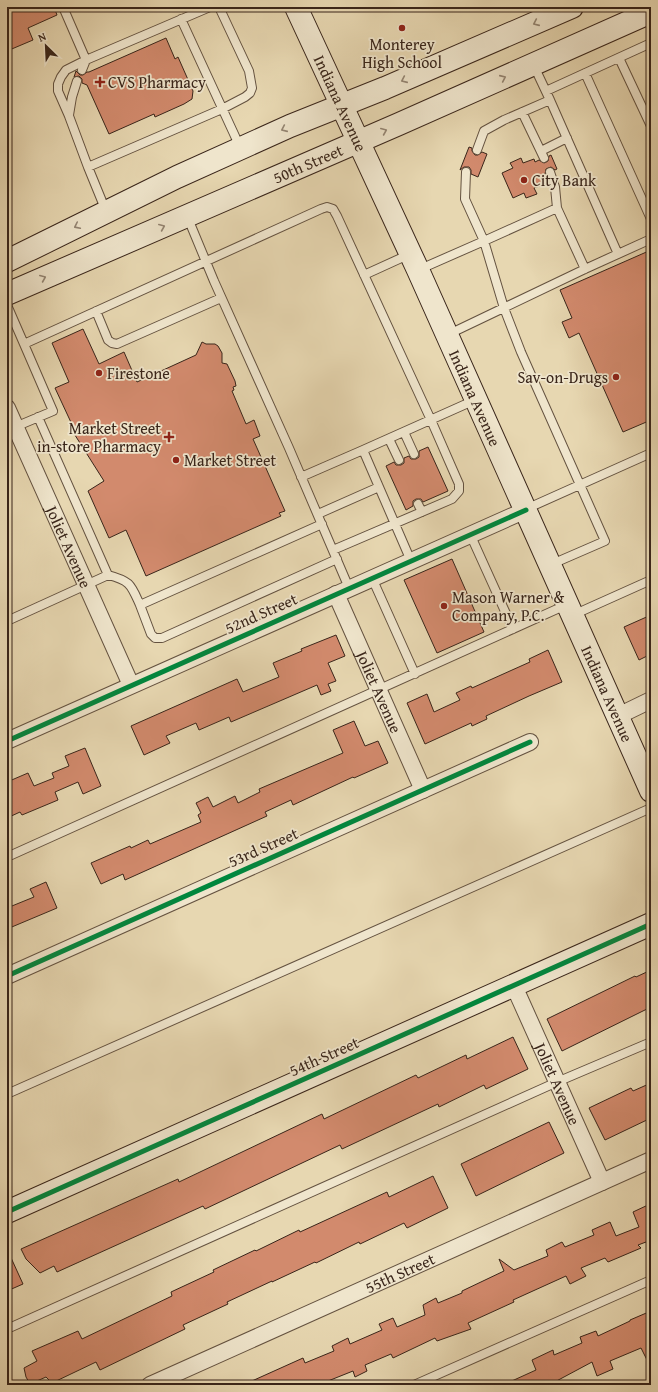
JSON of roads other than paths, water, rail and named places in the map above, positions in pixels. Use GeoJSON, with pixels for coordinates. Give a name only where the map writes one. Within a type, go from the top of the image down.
{"type":"FeatureCollection","features":[{"type":"Feature","properties":{"kind":"main road","name":"Indiana Avenue"},"geometry":{"type":"LineString","coordinates":[[296,7],[414,262],[651,791]]}},
{"type":"Feature","properties":{"kind":"main road"},"geometry":{"type":"LineString","coordinates":[[7,261],[177,177],[241,148],[385,88],[572,7]]}},
{"type":"Feature","properties":{"kind":"main road","name":"50th Street"},"geometry":{"type":"LineString","coordinates":[[7,294],[650,15]]}},
{"type":"Feature","properties":{"kind":"main road","name":"54th Street"},"geometry":{"type":"LineString","coordinates":[[7,1212],[651,924]]}},
{"type":"Feature","properties":{"kind":"street","name":"Joliet Avenue"},"geometry":{"type":"LineString","coordinates":[[7,408],[131,685]]}},
{"type":"Feature","properties":{"kind":"street","name":"52nd Street"},"geometry":{"type":"LineString","coordinates":[[7,741],[526,510]]}},
{"type":"Feature","properties":{"kind":"street","name":"Joliet Avenue"},"geometry":{"type":"LineString","coordinates":[[343,591],[379,690],[423,790]]}},
{"type":"Feature","properties":{"kind":"street"},"geometry":{"type":"LineString","coordinates":[[618,716],[651,700]]}},
{"type":"Feature","properties":{"kind":"street","name":"53rd Street"},"geometry":{"type":"LineString","coordinates":[[7,976],[530,742]]}},
{"type":"Feature","properties":{"kind":"street","name":"Joliet Avenue"},"geometry":{"type":"LineString","coordinates":[[514,986],[602,1182]]}},
{"type":"Feature","properties":{"kind":"street","name":"55th Street"},"geometry":{"type":"LineString","coordinates":[[150,1385],[651,1160]]}},
{"type":"Feature","properties":{"kind":"lane"},"geometry":{"type":"LineString","coordinates":[[63,7],[86,60],[82,70]]}},
{"type":"Feature","properties":{"kind":"lane"},"geometry":{"type":"LineString","coordinates":[[106,212],[58,91],[58,84],[66,70],[210,7]]}},
{"type":"Feature","properties":{"kind":"lane"},"geometry":{"type":"LineString","coordinates":[[88,168],[222,109],[245,98],[250,93],[252,88],[249,71],[219,7]]}},
{"type":"Feature","properties":{"kind":"lane"},"geometry":{"type":"LineString","coordinates":[[181,19],[241,148]]}},
{"type":"Feature","properties":{"kind":"lane"},"geometry":{"type":"LineString","coordinates":[[546,91],[651,43]]}},
{"type":"Feature","properties":{"kind":"lane"},"geometry":{"type":"LineString","coordinates":[[619,58],[651,126]]}},
{"type":"Feature","properties":{"kind":"lane"},"geometry":{"type":"LineString","coordinates":[[533,65],[618,254]]}},
{"type":"Feature","properties":{"kind":"lane"},"geometry":{"type":"LineString","coordinates":[[585,73],[651,219]]}},
{"type":"Feature","properties":{"kind":"lane"},"geometry":{"type":"LineString","coordinates":[[69,116],[72,97],[77,81]]}},
{"type":"Feature","properties":{"kind":"lane"},"geometry":{"type":"LineString","coordinates":[[477,150],[484,131],[504,120],[550,100]]}},
{"type":"Feature","properties":{"kind":"lane"},"geometry":{"type":"LineString","coordinates":[[522,112],[543,154],[567,138]]}},
{"type":"Feature","properties":{"kind":"lane"},"geometry":{"type":"LineString","coordinates":[[466,172],[465,199],[484,241],[504,308],[521,352],[605,541],[550,565]]}},
{"type":"Feature","properties":{"kind":"lane"},"geometry":{"type":"LineString","coordinates":[[550,172],[555,186],[557,208],[585,269]]}},
{"type":"Feature","properties":{"kind":"lane"},"geometry":{"type":"LineString","coordinates":[[24,344],[205,261],[327,208],[333,209],[431,420],[459,484],[459,491],[452,499],[435,502],[420,508],[394,523],[333,550]]}},
{"type":"Feature","properties":{"kind":"lane"},"geometry":{"type":"LineString","coordinates":[[364,275],[484,241],[557,208]]}},
{"type":"Feature","properties":{"kind":"lane"},"geometry":{"type":"LineString","coordinates":[[187,216],[221,298],[337,559],[343,591]]}},
{"type":"Feature","properties":{"kind":"lane"},"geometry":{"type":"LineString","coordinates":[[447,336],[585,269],[651,239]]}},
{"type":"Feature","properties":{"kind":"lane"},"geometry":{"type":"LineString","coordinates":[[96,311],[108,340],[117,344],[221,298]]}},
{"type":"Feature","properties":{"kind":"lane"},"geometry":{"type":"LineString","coordinates":[[7,305],[53,411],[16,427]]}},
{"type":"Feature","properties":{"kind":"lane"},"geometry":{"type":"LineString","coordinates":[[301,477],[476,400]]}},
{"type":"Feature","properties":{"kind":"lane"},"geometry":{"type":"LineString","coordinates":[[38,417],[108,575]]}},
{"type":"Feature","properties":{"kind":"lane"},"geometry":{"type":"LineString","coordinates":[[404,432],[414,454]]}},
{"type":"Feature","properties":{"kind":"lane"},"geometry":{"type":"LineString","coordinates":[[389,439],[399,460]]}},
{"type":"Feature","properties":{"kind":"lane"},"geometry":{"type":"LineString","coordinates":[[363,450],[411,561]]}},
{"type":"Feature","properties":{"kind":"lane"},"geometry":{"type":"LineString","coordinates":[[526,510],[651,453]]}},
{"type":"Feature","properties":{"kind":"lane"},"geometry":{"type":"LineString","coordinates":[[318,514],[379,487]]}},
{"type":"Feature","properties":{"kind":"lane"},"geometry":{"type":"LineString","coordinates":[[140,605],[322,524]]}},
{"type":"Feature","properties":{"kind":"lane"},"geometry":{"type":"LineString","coordinates":[[470,534],[513,629]]}},
{"type":"Feature","properties":{"kind":"lane"},"geometry":{"type":"LineString","coordinates":[[7,621],[108,575],[121,578],[131,586],[151,634],[155,638],[162,638],[337,559]]}},
{"type":"Feature","properties":{"kind":"lane"},"geometry":{"type":"LineString","coordinates":[[372,578],[415,674]]}},
{"type":"Feature","properties":{"kind":"lane"},"geometry":{"type":"LineString","coordinates":[[7,857],[513,629],[651,580]]}},
{"type":"Feature","properties":{"kind":"lane"},"geometry":{"type":"LineString","coordinates":[[7,1094],[651,808]]}},
{"type":"Feature","properties":{"kind":"lane"},"geometry":{"type":"LineString","coordinates":[[7,1328],[557,1082],[651,1042]]}},
{"type":"Feature","properties":{"kind":"lane"},"geometry":{"type":"LineString","coordinates":[[414,1385],[651,1280]]}},
{"type":"Feature","properties":{"kind":"place","name":"Monterey High School"},"geometry":{"type":"Point","coordinates":[402,28]}},
{"type":"Feature","properties":{"kind":"place","name":"CVS Pharmacy"},"geometry":{"type":"Point","coordinates":[100,82]}},
{"type":"Feature","properties":{"kind":"place","name":"City Bank"},"geometry":{"type":"Point","coordinates":[524,180]}},
{"type":"Feature","properties":{"kind":"place","name":"Firestone"},"geometry":{"type":"Point","coordinates":[99,373]}},
{"type":"Feature","properties":{"kind":"place","name":"Sav-on-Drugs"},"geometry":{"type":"Point","coordinates":[616,377]}},
{"type":"Feature","properties":{"kind":"place","name":"Market Street in-store Pharmacy"},"geometry":{"type":"Point","coordinates":[169,437]}},
{"type":"Feature","properties":{"kind":"place","name":"Market Street"},"geometry":{"type":"Point","coordinates":[176,460]}},
{"type":"Feature","properties":{"kind":"place","name":"Mason Warner & Company, P.C."},"geometry":{"type":"Point","coordinates":[444,606]}}]}
